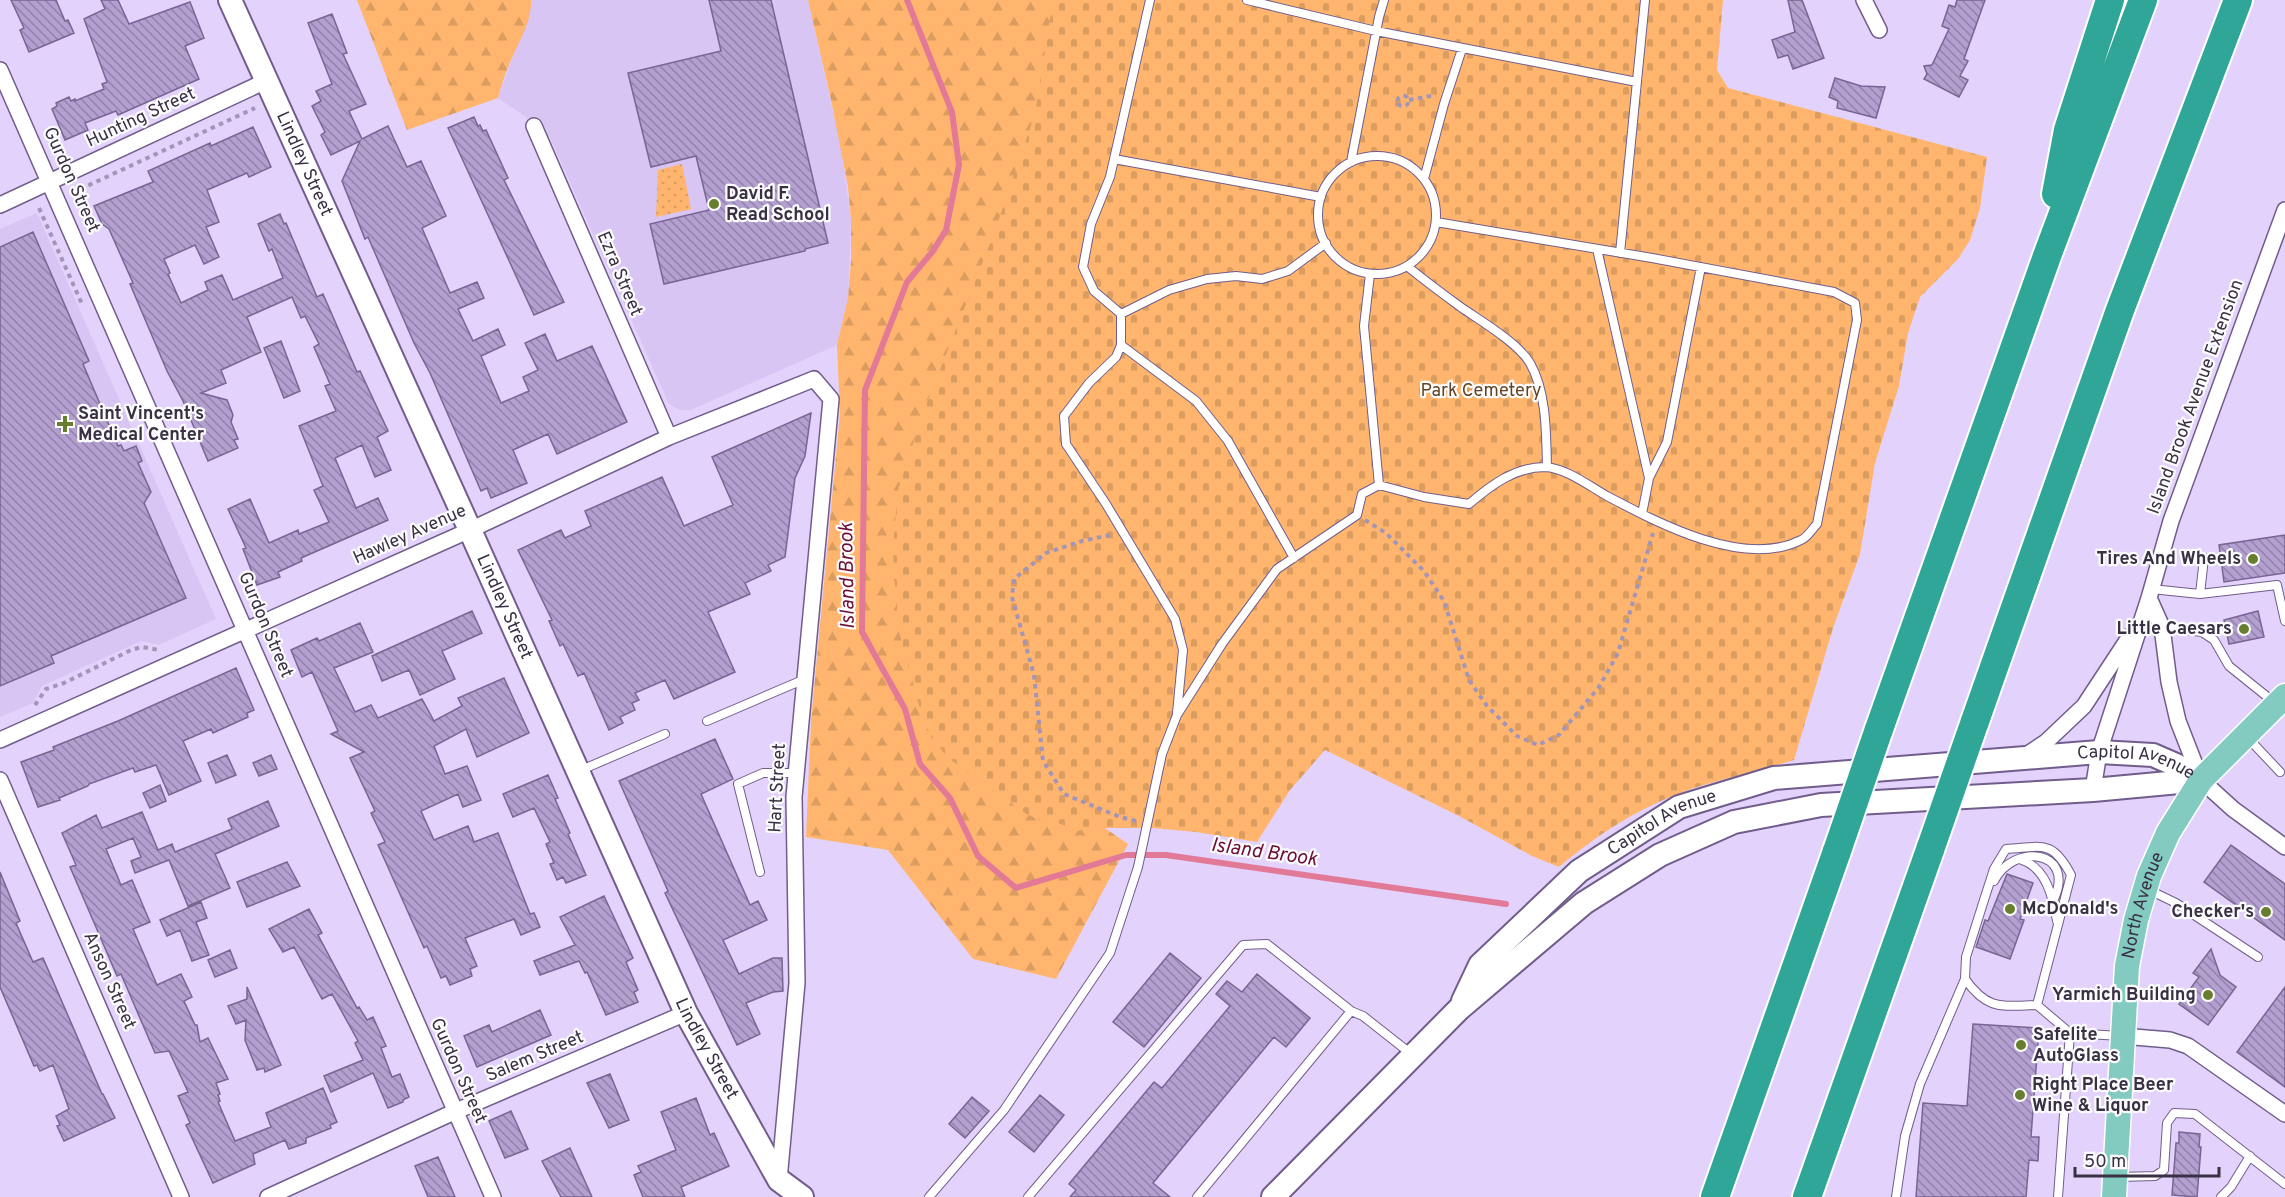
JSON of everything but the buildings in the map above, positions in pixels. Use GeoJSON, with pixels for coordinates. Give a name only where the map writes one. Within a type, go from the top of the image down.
{"type":"FeatureCollection","features":[{"type":"Feature","properties":{"kind":"highway"},"geometry":{"type":"LineString","coordinates":[[2047,256],[2068,130],[2110,0]]}},
{"type":"Feature","properties":{"kind":"highway"},"geometry":{"type":"LineString","coordinates":[[1715,1197],[2047,256],[2143,0]]}},
{"type":"Feature","properties":{"kind":"highway"},"geometry":{"type":"LineString","coordinates":[[1807,1197],[2116,321],[2238,0]]}},
{"type":"Feature","properties":{"kind":"main road","name":"Lindley Street"},"geometry":{"type":"LineString","coordinates":[[230,0],[686,1013],[779,1180],[802,1197]]}},
{"type":"Feature","properties":{"kind":"main road","name":"North Avenue"},"geometry":{"type":"LineString","coordinates":[[2114,1187],[2127,966],[2145,889],[2168,832],[2201,780],[2280,700]]}},
{"type":"Feature","properties":{"kind":"main road","name":"Capitol Avenue"},"geometry":{"type":"LineString","coordinates":[[1459,1009],[1479,965],[1579,871],[1679,807],[1774,778],[2099,752],[2153,755],[2201,780]]}},
{"type":"Feature","properties":{"kind":"main road","name":"Capitol Avenue"},"geometry":{"type":"LineString","coordinates":[[1273,1197],[1459,1009],[1584,903],[1660,855],[1734,822],[1821,805],[2093,790],[2201,780]]}},
{"type":"Feature","properties":{"kind":"street"},"geometry":{"type":"LineString","coordinates":[[1864,0],[1879,30]]}},
{"type":"Feature","properties":{"kind":"street","name":"Gurdon Street"},"geometry":{"type":"LineString","coordinates":[[0,70],[51,182],[454,1112],[493,1197]]}},
{"type":"Feature","properties":{"kind":"street","name":"Hunting Street"},"geometry":{"type":"LineString","coordinates":[[0,205],[266,81]]}},
{"type":"Feature","properties":{"kind":"street","name":"Ezra Street"},"geometry":{"type":"LineString","coordinates":[[534,126],[669,437]]}},
{"type":"Feature","properties":{"kind":"street","name":"Island Brook Avenue Extension"},"geometry":{"type":"LineString","coordinates":[[2093,790],[2099,752],[2171,521],[2285,210]]}},
{"type":"Feature","properties":{"kind":"street","name":"Hawley Avenue"},"geometry":{"type":"LineString","coordinates":[[0,740],[470,530],[669,437],[814,379],[831,399]]}},
{"type":"Feature","properties":{"kind":"street","name":"Hart Street"},"geometry":{"type":"LineString","coordinates":[[779,1180],[797,983],[794,797],[831,399]]}},
{"type":"Feature","properties":{"kind":"street"},"geometry":{"type":"LineString","coordinates":[[2150,594],[2162,627],[2169,682],[2178,721],[2201,780],[2234,809],[2284,843]]}},
{"type":"Feature","properties":{"kind":"street","name":"Island Brook Avenue Extension"},"geometry":{"type":"LineString","coordinates":[[2020,759],[2046,742],[2084,706],[2126,643],[2150,594]]}},
{"type":"Feature","properties":{"kind":"street","name":"Anson Street"},"geometry":{"type":"LineString","coordinates":[[0,780],[181,1197]]}},
{"type":"Feature","properties":{"kind":"street","name":"Salem Street"},"geometry":{"type":"LineString","coordinates":[[268,1197],[454,1112],[686,1013]]}},
{"type":"Feature","properties":{"kind":"street"},"geometry":{"type":"LineString","coordinates":[[2122,1036],[2170,1040],[2188,1046],[2285,1114]]}},
{"type":"Feature","properties":{"kind":"lane"},"geometry":{"type":"LineString","coordinates":[[1150,0],[1110,177],[1091,224],[1083,267],[1094,291],[1121,314],[1121,345],[1116,357],[1089,383],[1064,416],[1065,444],[1123,532],[1175,619],[1183,650],[1177,716]]}},
{"type":"Feature","properties":{"kind":"lane"},"geometry":{"type":"LineString","coordinates":[[1247,0],[1376,31],[1637,82]]}},
{"type":"Feature","properties":{"kind":"lane"},"geometry":{"type":"LineString","coordinates":[[1351,162],[1384,0]]}},
{"type":"Feature","properties":{"kind":"lane"},"geometry":{"type":"LineString","coordinates":[[1620,253],[1645,0]]}},
{"type":"Feature","properties":{"kind":"lane"},"geometry":{"type":"LineString","coordinates":[[1424,179],[1462,49]]}},
{"type":"Feature","properties":{"kind":"lane"},"geometry":{"type":"LineString","coordinates":[[1379,155],[1400,159],[1421,173],[1434,194],[1436,222],[1431,242],[1415,261],[1407,266],[1394,272],[1370,274],[1347,266],[1329,250],[1319,228],[1318,207],[1325,186],[1339,169],[1351,162],[1379,155]]}},
{"type":"Feature","properties":{"kind":"lane"},"geometry":{"type":"LineString","coordinates":[[1114,159],[1321,197]]}},
{"type":"Feature","properties":{"kind":"lane"},"geometry":{"type":"LineString","coordinates":[[929,1197],[1004,1110],[1110,953],[1138,867],[1162,754],[1177,716],[1222,644],[1277,569],[1357,515],[1362,494],[1379,485],[1424,497],[1469,504],[1488,487],[1520,470],[1547,467],[1566,473],[1656,522],[1734,549],[1774,549],[1803,540],[1816,524],[1857,320],[1855,303],[1834,292],[1436,222]]}},
{"type":"Feature","properties":{"kind":"lane"},"geometry":{"type":"LineString","coordinates":[[1121,314],[1169,290],[1207,279],[1236,276],[1262,279],[1288,272],[1326,243]]}},
{"type":"Feature","properties":{"kind":"lane"},"geometry":{"type":"LineString","coordinates":[[1597,249],[1649,478]]}},
{"type":"Feature","properties":{"kind":"lane"},"geometry":{"type":"LineString","coordinates":[[1407,266],[1428,284],[1498,332],[1529,362],[1541,394],[1547,467]]}},
{"type":"Feature","properties":{"kind":"lane"},"geometry":{"type":"LineString","coordinates":[[1642,514],[1649,478],[1667,442],[1701,267]]}},
{"type":"Feature","properties":{"kind":"lane"},"geometry":{"type":"LineString","coordinates":[[1370,274],[1364,326],[1379,485]]}},
{"type":"Feature","properties":{"kind":"lane"},"geometry":{"type":"LineString","coordinates":[[1121,345],[1196,400],[1228,441],[1294,558]]}},
{"type":"Feature","properties":{"kind":"lane"},"geometry":{"type":"LineString","coordinates":[[2200,594],[2204,558]]}},
{"type":"Feature","properties":{"kind":"lane"},"geometry":{"type":"LineString","coordinates":[[2150,594],[2200,594],[2277,585],[2285,621]]}},
{"type":"Feature","properties":{"kind":"lane"},"geometry":{"type":"LineString","coordinates":[[2162,627],[2202,632],[2214,640],[2229,666],[2280,700]]}},
{"type":"Feature","properties":{"kind":"lane"},"geometry":{"type":"LineString","coordinates":[[707,722],[805,679]]}},
{"type":"Feature","properties":{"kind":"lane"},"geometry":{"type":"LineString","coordinates":[[578,772],[665,734]]}},
{"type":"Feature","properties":{"kind":"lane"},"geometry":{"type":"LineString","coordinates":[[2245,735],[2283,772]]}},
{"type":"Feature","properties":{"kind":"lane"},"geometry":{"type":"LineString","coordinates":[[760,872],[738,784],[763,773],[797,772]]}},
{"type":"Feature","properties":{"kind":"lane"},"geometry":{"type":"LineString","coordinates":[[1896,1197],[1905,1136],[1920,1084],[1965,979],[1966,957],[1994,869],[2006,849],[2044,846],[2061,856],[2071,875],[2037,1005]]}},
{"type":"Feature","properties":{"kind":"lane"},"geometry":{"type":"LineString","coordinates":[[1984,900],[2000,870],[2017,858],[2035,857],[2049,860],[2060,877],[2054,899]]}},
{"type":"Feature","properties":{"kind":"lane"},"geometry":{"type":"LineString","coordinates":[[2017,858],[2033,864],[2038,869],[2054,899],[2058,922]]}},
{"type":"Feature","properties":{"kind":"lane"},"geometry":{"type":"LineString","coordinates":[[2145,889],[2176,903],[2258,957]]}},
{"type":"Feature","properties":{"kind":"lane"},"geometry":{"type":"LineString","coordinates":[[1028,1197],[1243,945],[1267,944],[1351,1011],[1363,1016],[1413,1056]]}},
{"type":"Feature","properties":{"kind":"lane"},"geometry":{"type":"LineString","coordinates":[[1965,979],[1976,994],[1995,1006],[2037,1005],[2070,1034],[2122,1036]]}},
{"type":"Feature","properties":{"kind":"lane"},"geometry":{"type":"LineString","coordinates":[[1197,1197],[1351,1011]]}},
{"type":"Feature","properties":{"kind":"lane"},"geometry":{"type":"LineString","coordinates":[[2058,1197],[2070,1034]]}},
{"type":"Feature","properties":{"kind":"lane"},"geometry":{"type":"LineString","coordinates":[[2114,1187],[2155,1176],[2164,1170],[2167,1123],[2174,1113],[2195,1114],[2285,1184]]}},
{"type":"Feature","properties":{"kind":"lane"},"geometry":{"type":"LineString","coordinates":[[2221,1197],[2250,1156]]}},
{"type":"Feature","properties":{"kind":"path"},"geometry":{"type":"LineString","coordinates":[[1409,100],[1448,92]]}},
{"type":"Feature","properties":{"kind":"path"},"geometry":{"type":"LineString","coordinates":[[33,210],[255,108]]}},
{"type":"Feature","properties":{"kind":"path"},"geometry":{"type":"LineString","coordinates":[[39,208],[82,306]]}},
{"type":"Feature","properties":{"kind":"path"},"geometry":{"type":"LineString","coordinates":[[1357,515],[1386,533],[1424,571],[1444,601],[1469,680],[1487,706],[1517,736],[1538,745],[1559,735],[1599,687],[1618,653],[1656,522]]}},
{"type":"Feature","properties":{"kind":"path"},"geometry":{"type":"LineString","coordinates":[[1123,532],[1082,541],[1046,553],[1014,579],[1012,597],[1034,675],[1043,761],[1064,794],[1120,817],[1148,824]]}},
{"type":"Feature","properties":{"kind":"path"},"geometry":{"type":"LineString","coordinates":[[32,709],[46,689],[64,683],[131,650],[142,646],[162,650]]}},
{"type":"Feature","properties":{"kind":"shaded area","name":"David F. Read School"},"geometry":{"type":"Polygon","coordinates":[[[531,0],[808,0],[841,148],[851,220],[848,298],[837,345],[691,410],[679,410],[669,404],[551,140],[539,126],[498,98],[531,6],[531,0]]]}},
{"type":"Feature","properties":{"kind":"shaded area","name":"Saint Vincent's Medical Center"},"geometry":{"type":"Polygon","coordinates":[[[37,213],[216,619],[159,645],[141,641],[42,686],[33,703],[0,717],[0,229],[37,213]]]}},
{"type":"Feature","properties":{"kind":"green space"},"geometry":{"type":"Polygon","coordinates":[[[357,0],[531,0],[531,8],[528,23],[508,68],[498,98],[407,130],[357,0]]]}},
{"type":"Feature","properties":{"kind":"green space"},"geometry":{"type":"Polygon","coordinates":[[[808,0],[1083,0],[1027,774],[1128,844],[1056,979],[973,959],[888,850],[806,837],[811,721],[840,414],[837,345],[848,298],[851,260],[848,187],[808,0]]]}},
{"type":"Feature","properties":{"kind":"green space","name":"Park Cemetery"},"geometry":{"type":"Polygon","coordinates":[[[1053,0],[1723,0],[1717,70],[1728,88],[1987,157],[1980,208],[1970,240],[1958,259],[1920,297],[1908,333],[1899,386],[1875,463],[1860,554],[1833,628],[1794,760],[1697,787],[1659,802],[1607,831],[1559,867],[1532,856],[1459,816],[1325,750],[1290,790],[1257,842],[1153,828],[1094,828],[1076,831],[1061,824],[1039,820],[1025,813],[948,758],[932,738],[922,716],[897,624],[893,548],[898,490],[924,410],[993,236],[1035,114],[1053,0]]]}},
{"type":"Feature","properties":{"kind":"green space"},"geometry":{"type":"Polygon","coordinates":[[[682,164],[691,209],[656,217],[658,170],[682,164]]]}},
{"type":"Feature","properties":{"kind":"waterway","name":"Island Brook"},"geometry":{"type":"LineString","coordinates":[[907,0],[952,112],[959,165],[946,230],[933,251],[907,282],[865,390],[862,632],[905,709],[920,764],[950,798],[978,856],[1016,888],[1126,855],[1166,855],[1506,904]]}},
{"type":"Feature","properties":{"kind":"place","name":"David F. Read School"},"geometry":{"type":"Point","coordinates":[714,204]}},
{"type":"Feature","properties":{"kind":"place","name":"Saint Vincent's Medical Center"},"geometry":{"type":"Point","coordinates":[65,424]}},
{"type":"Feature","properties":{"kind":"place","name":"Tires And Wheels"},"geometry":{"type":"Point","coordinates":[2253,559]}},
{"type":"Feature","properties":{"kind":"place","name":"Little Caesars"},"geometry":{"type":"Point","coordinates":[2244,629]}},
{"type":"Feature","properties":{"kind":"place","name":"McDonald's"},"geometry":{"type":"Point","coordinates":[2010,909]}},
{"type":"Feature","properties":{"kind":"place","name":"Checker's"},"geometry":{"type":"Point","coordinates":[2266,912]}},
{"type":"Feature","properties":{"kind":"place","name":"Yarmich Building"},"geometry":{"type":"Point","coordinates":[2208,995]}},
{"type":"Feature","properties":{"kind":"place","name":"Safelite AutoGlass"},"geometry":{"type":"Point","coordinates":[2021,1045]}},
{"type":"Feature","properties":{"kind":"place","name":"Right Place Beer Wine & Liquor"},"geometry":{"type":"Point","coordinates":[2020,1095]}}]}
